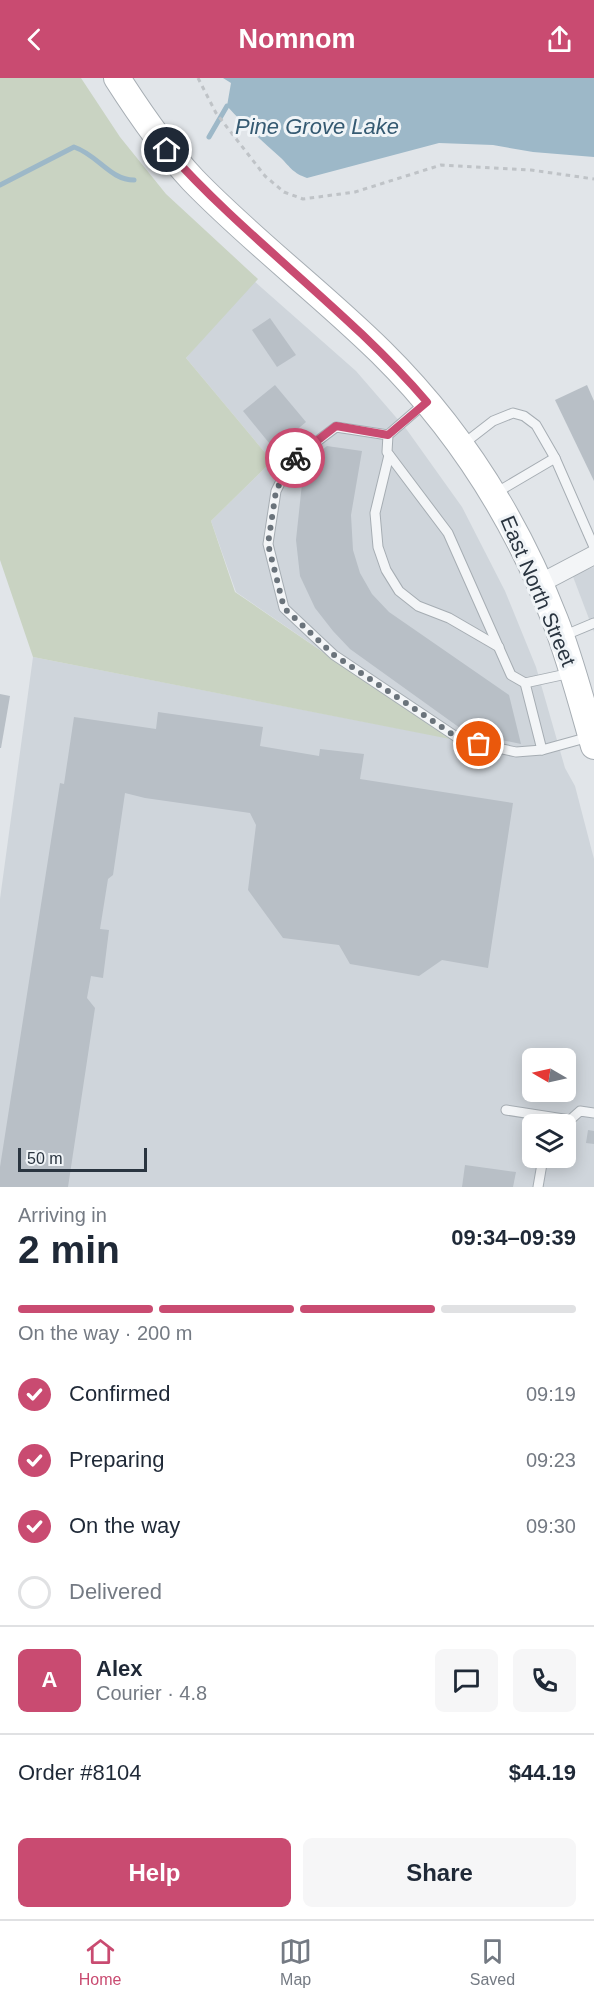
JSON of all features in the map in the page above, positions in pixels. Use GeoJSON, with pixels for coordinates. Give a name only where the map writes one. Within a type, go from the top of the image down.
{"type":"FeatureCollection","features":[{"type":"Feature","properties":{"kind":"main road","name":"East North Street"},"geometry":{"type":"LineString","coordinates":[[118,78],[145,122],[193,179],[380,351],[427,402],[461,446],[494,494],[518,536],[588,704],[593,740]]}},
{"type":"Feature","properties":{"kind":"street"},"geometry":{"type":"LineString","coordinates":[[539,584],[594,555]]}},
{"type":"Feature","properties":{"kind":"lane"},"geometry":{"type":"LineString","coordinates":[[427,402],[388,435],[387,452],[448,533],[511,675],[525,683],[573,672]]}},
{"type":"Feature","properties":{"kind":"lane"},"geometry":{"type":"LineString","coordinates":[[461,446],[493,421],[513,413],[524,416],[536,425],[591,534],[594,547]]}},
{"type":"Feature","properties":{"kind":"lane"},"geometry":{"type":"LineString","coordinates":[[388,435],[336,426],[291,461],[276,491],[268,544],[284,608],[334,655],[461,740],[516,752],[542,750],[593,740]]}},
{"type":"Feature","properties":{"kind":"lane"},"geometry":{"type":"LineString","coordinates":[[389,454],[375,513],[378,547],[386,570],[399,591],[418,606],[449,618],[499,647]]}},
{"type":"Feature","properties":{"kind":"lane"},"geometry":{"type":"LineString","coordinates":[[494,494],[555,459]]}},
{"type":"Feature","properties":{"kind":"lane"},"geometry":{"type":"LineString","coordinates":[[561,637],[594,623]]}},
{"type":"Feature","properties":{"kind":"lane"},"geometry":{"type":"LineString","coordinates":[[525,683],[542,750]]}},
{"type":"Feature","properties":{"kind":"lane"},"geometry":{"type":"LineString","coordinates":[[506,1110],[522,1114]]}},
{"type":"Feature","properties":{"kind":"lane"},"geometry":{"type":"LineString","coordinates":[[576,1115],[580,1111],[594,1113]]}},
{"type":"Feature","properties":{"kind":"lane"},"geometry":{"type":"LineString","coordinates":[[538,1187],[541,1168]]}},
{"type":"Feature","properties":{"kind":"path"},"geometry":{"type":"LineString","coordinates":[[198,78],[216,112],[265,176],[284,192],[303,199],[355,192],[441,165],[531,170],[594,179]]}},
{"type":"Feature","properties":{"kind":"shaded area"},"geometry":{"type":"Polygon","coordinates":[[[253,280],[356,371],[407,430],[462,507],[505,591],[536,667],[565,768],[575,786],[594,859],[594,1187],[0,1187],[0,899],[33,657],[448,738],[236,592],[211,521],[272,461],[186,358],[253,280]]]}},
{"type":"Feature","properties":{"kind":"shaded area"},"geometry":{"type":"Polygon","coordinates":[[[594,567],[594,632],[572,574],[594,567]]]}},
{"type":"Feature","properties":{"kind":"green space"},"geometry":{"type":"Polygon","coordinates":[[[0,78],[81,78],[120,137],[166,194],[258,279],[186,358],[272,461],[211,521],[235,592],[450,739],[33,657],[0,560],[0,78]]]}},
{"type":"Feature","properties":{"kind":"water","name":"Pine Grove Lake"},"geometry":{"type":"Polygon","coordinates":[[[223,78],[594,78],[594,157],[533,152],[493,145],[439,143],[307,178],[292,170],[227,106],[231,83],[223,78]]]}},
{"type":"Feature","properties":{"kind":"building"},"geometry":{"type":"Polygon","coordinates":[[[270,318],[296,355],[277,367],[252,330],[270,318]]]}},
{"type":"Feature","properties":{"kind":"building"},"geometry":{"type":"Polygon","coordinates":[[[275,385],[306,422],[274,449],[243,411],[275,385]]]}},
{"type":"Feature","properties":{"kind":"building"},"geometry":{"type":"Polygon","coordinates":[[[587,385],[594,401],[594,481],[555,400],[587,385]]]}},
{"type":"Feature","properties":{"kind":"building"},"geometry":{"type":"Polygon","coordinates":[[[327,446],[362,451],[351,515],[353,550],[360,573],[372,594],[389,612],[509,695],[521,744],[467,733],[350,649],[315,608],[300,576],[296,540],[304,465],[327,446]]]}},
{"type":"Feature","properties":{"kind":"building"},"geometry":{"type":"Polygon","coordinates":[[[0,694],[10,696],[1,748],[0,748],[0,694]]]}},
{"type":"Feature","properties":{"kind":"building"},"geometry":{"type":"Polygon","coordinates":[[[158,712],[263,727],[260,746],[319,756],[320,749],[364,754],[360,779],[513,803],[488,968],[442,960],[419,976],[350,964],[339,945],[283,938],[248,890],[256,825],[250,813],[125,793],[113,875],[108,879],[100,929],[109,930],[103,978],[91,976],[87,998],[95,1008],[68,1187],[0,1187],[0,1167],[60,783],[64,784],[74,717],[156,729],[158,712]]]}},
{"type":"Feature","properties":{"kind":"building"},"geometry":{"type":"Polygon","coordinates":[[[588,1130],[594,1131],[594,1144],[586,1143],[588,1130]]]}},
{"type":"Feature","properties":{"kind":"building"},"geometry":{"type":"Polygon","coordinates":[[[465,1165],[516,1172],[513,1187],[462,1187],[465,1165]]]}},
{"type":"Feature","properties":{"kind":"waterway"},"geometry":{"type":"LineString","coordinates":[[209,137],[227,106]]}},
{"type":"Feature","properties":{"kind":"waterway"},"geometry":{"type":"LineString","coordinates":[[0,185],[74,147],[118,176],[134,180]]}},
{"type":"Feature","properties":{"kind":"way so far"},"geometry":{"type":"LineString","coordinates":[[295,458],[291,461],[276,491],[268,544],[284,608],[334,655],[461,740],[479,744]]}},
{"type":"Feature","properties":{"kind":"route"},"geometry":{"type":"LineString","coordinates":[[167,150],[231,216],[380,351],[427,402],[388,435],[336,426],[295,458]]}}]}
